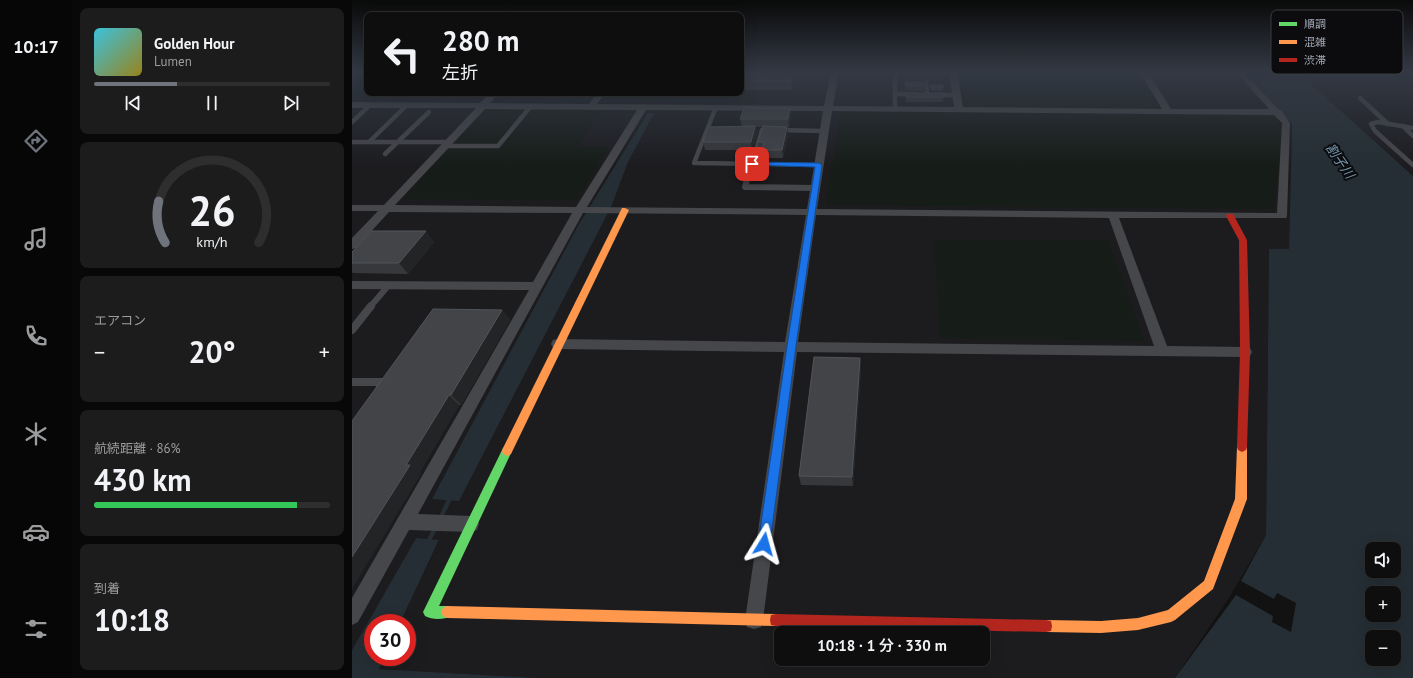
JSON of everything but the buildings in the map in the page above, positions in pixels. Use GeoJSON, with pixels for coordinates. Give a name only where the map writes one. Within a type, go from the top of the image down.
{"type":"FeatureCollection","features":[{"type":"Feature","properties":{"kind":"street"},"geometry":{"type":"LineString","coordinates":[[754,620],[791,346],[824,131],[830,104]]}},
{"type":"Feature","properties":{"kind":"street"},"geometry":{"type":"LineString","coordinates":[[958,104],[959,110]]}},
{"type":"Feature","properties":{"kind":"street"},"geometry":{"type":"LineString","coordinates":[[1163,104],[1168,111]]}},
{"type":"Feature","properties":{"kind":"street"},"geometry":{"type":"LineString","coordinates":[[352,208],[1282,216],[1286,123],[1270,104]]}},
{"type":"Feature","properties":{"kind":"street"},"geometry":{"type":"LineString","coordinates":[[352,105],[1278,112]]}},
{"type":"Feature","properties":{"kind":"street"},"geometry":{"type":"LineString","coordinates":[[352,245],[483,105]]}},
{"type":"Feature","properties":{"kind":"street"},"geometry":{"type":"LineString","coordinates":[[352,616],[537,286],[642,107]]}},
{"type":"Feature","properties":{"kind":"street"},"geometry":{"type":"LineString","coordinates":[[625,210],[558,344],[429,612],[1101,627],[1138,624],[1171,616],[1209,585],[1241,499],[1245,352],[1243,240],[1230,216]]}},
{"type":"Feature","properties":{"kind":"street"},"geometry":{"type":"LineString","coordinates":[[1113,215],[1162,350]]}},
{"type":"Feature","properties":{"kind":"street"},"geometry":{"type":"LineString","coordinates":[[352,285],[537,286]]}},
{"type":"Feature","properties":{"kind":"street"},"geometry":{"type":"LineString","coordinates":[[558,344],[1245,352]]}},
{"type":"Feature","properties":{"kind":"street"},"geometry":{"type":"LineString","coordinates":[[404,522],[471,524]]}},
{"type":"Feature","properties":{"kind":"lane"},"geometry":{"type":"LineString","coordinates":[[895,104],[895,109]]}},
{"type":"Feature","properties":{"kind":"lane"},"geometry":{"type":"LineString","coordinates":[[1366,104],[1388,124]]}},
{"type":"Feature","properties":{"kind":"lane"},"geometry":{"type":"LineString","coordinates":[[352,122],[370,105]]}},
{"type":"Feature","properties":{"kind":"lane"},"geometry":{"type":"LineString","coordinates":[[369,142],[407,105]]}},
{"type":"Feature","properties":{"kind":"lane"},"geometry":{"type":"LineString","coordinates":[[352,142],[398,142],[498,146],[531,106]]}},
{"type":"Feature","properties":{"kind":"lane"},"geometry":{"type":"LineString","coordinates":[[716,107],[694,163],[819,165]]}},
{"type":"Feature","properties":{"kind":"lane"},"geometry":{"type":"LineString","coordinates":[[385,154],[429,112]]}},
{"type":"Feature","properties":{"kind":"lane"},"geometry":{"type":"LineString","coordinates":[[1413,128],[1378,122],[1372,124],[1375,131],[1413,165]]}},
{"type":"Feature","properties":{"kind":"lane"},"geometry":{"type":"LineString","coordinates":[[1403,126],[1413,136]]}},
{"type":"Feature","properties":{"kind":"lane"},"geometry":{"type":"LineString","coordinates":[[707,130],[715,130]]}},
{"type":"Feature","properties":{"kind":"lane"},"geometry":{"type":"LineString","coordinates":[[754,130],[824,131]]}},
{"type":"Feature","properties":{"kind":"lane"},"geometry":{"type":"LineString","coordinates":[[762,130],[745,186],[816,188]]}},
{"type":"Feature","properties":{"kind":"lane"},"geometry":{"type":"LineString","coordinates":[[352,330],[388,286]]}},
{"type":"Feature","properties":{"kind":"lane"},"geometry":{"type":"LineString","coordinates":[[352,382],[386,378],[375,394]]}},
{"type":"Feature","properties":{"kind":"shaded area"},"geometry":{"type":"Polygon","coordinates":[[[352,104],[1273,104],[1292,124],[1289,249],[1269,250],[1266,535],[1229,598],[1175,678],[538,678],[378,669],[380,666],[416,666],[416,614],[404,614],[439,541],[416,538],[373,614],[364,614],[364,629],[352,650],[352,104]]]}},
{"type":"Feature","properties":{"kind":"shaded area"},"geometry":{"type":"Polygon","coordinates":[[[963,104],[1158,104],[1161,108],[964,107],[963,104]]]}},
{"type":"Feature","properties":{"kind":"shaded area"},"geometry":{"type":"Polygon","coordinates":[[[1333,104],[1413,104],[1413,176],[1333,104]]]}},
{"type":"Feature","properties":{"kind":"shaded area"},"geometry":{"type":"Polygon","coordinates":[[[486,109],[601,110],[578,146],[610,146],[577,200],[403,199],[486,109]]]}},
{"type":"Feature","properties":{"kind":"shaded area"},"geometry":{"type":"Polygon","coordinates":[[[841,112],[1275,114],[1282,123],[1274,209],[826,205],[841,112]]]}},
{"type":"Feature","properties":{"kind":"shaded area"},"geometry":{"type":"Polygon","coordinates":[[[934,240],[1108,240],[1144,341],[940,338],[934,240]]]}},
{"type":"Feature","properties":{"kind":"water","name":"割子川"},"geometry":{"type":"Polygon","coordinates":[[[1273,104],[1333,104],[1413,176],[1413,678],[1175,678],[1236,595],[1273,616],[1272,622],[1291,632],[1296,603],[1277,593],[1274,599],[1241,581],[1266,535],[1269,249],[1289,249],[1292,124],[1273,104]]]}},
{"type":"Feature","properties":{"kind":"water"},"geometry":{"type":"Polygon","coordinates":[[[648,113],[654,113],[628,162],[611,207],[459,501],[432,499],[579,224],[648,113]]]}},
{"type":"Feature","properties":{"kind":"water"},"geometry":{"type":"Polygon","coordinates":[[[416,538],[439,540],[404,614],[373,614],[416,538]]]}},
{"type":"Feature","properties":{"kind":"water"},"geometry":{"type":"Polygon","coordinates":[[[364,629],[364,666],[380,666],[379,669],[538,678],[352,678],[352,650],[364,629]]]}},
{"type":"Feature","properties":{"kind":"waterway"},"geometry":{"type":"LineString","coordinates":[[440,519],[451,496]]}},
{"type":"Feature","properties":{"kind":"waterway"},"geometry":{"type":"LineString","coordinates":[[430,538],[436,527]]}},
{"type":"Feature","properties":{"kind":"traffic: fast"},"geometry":{"type":"LineString","coordinates":[[447,612],[429,612],[507,451]]}},
{"type":"Feature","properties":{"kind":"traffic: slow"},"geometry":{"type":"LineString","coordinates":[[507,451],[625,210]]}},
{"type":"Feature","properties":{"kind":"traffic: slow"},"geometry":{"type":"LineString","coordinates":[[1046,626],[1101,627],[1138,624],[1171,616],[1209,585],[1241,499],[1242,447]]}},
{"type":"Feature","properties":{"kind":"traffic: slow"},"geometry":{"type":"LineString","coordinates":[[447,612],[776,620]]}},
{"type":"Feature","properties":{"kind":"traffic: jam"},"geometry":{"type":"LineString","coordinates":[[1230,216],[1243,240],[1245,352],[1242,447]]}},
{"type":"Feature","properties":{"kind":"traffic: jam"},"geometry":{"type":"LineString","coordinates":[[776,620],[1046,626]]}},
{"type":"Feature","properties":{"kind":"route"},"geometry":{"type":"LineString","coordinates":[[752,164],[819,165],[791,346],[764,544]]}}]}
